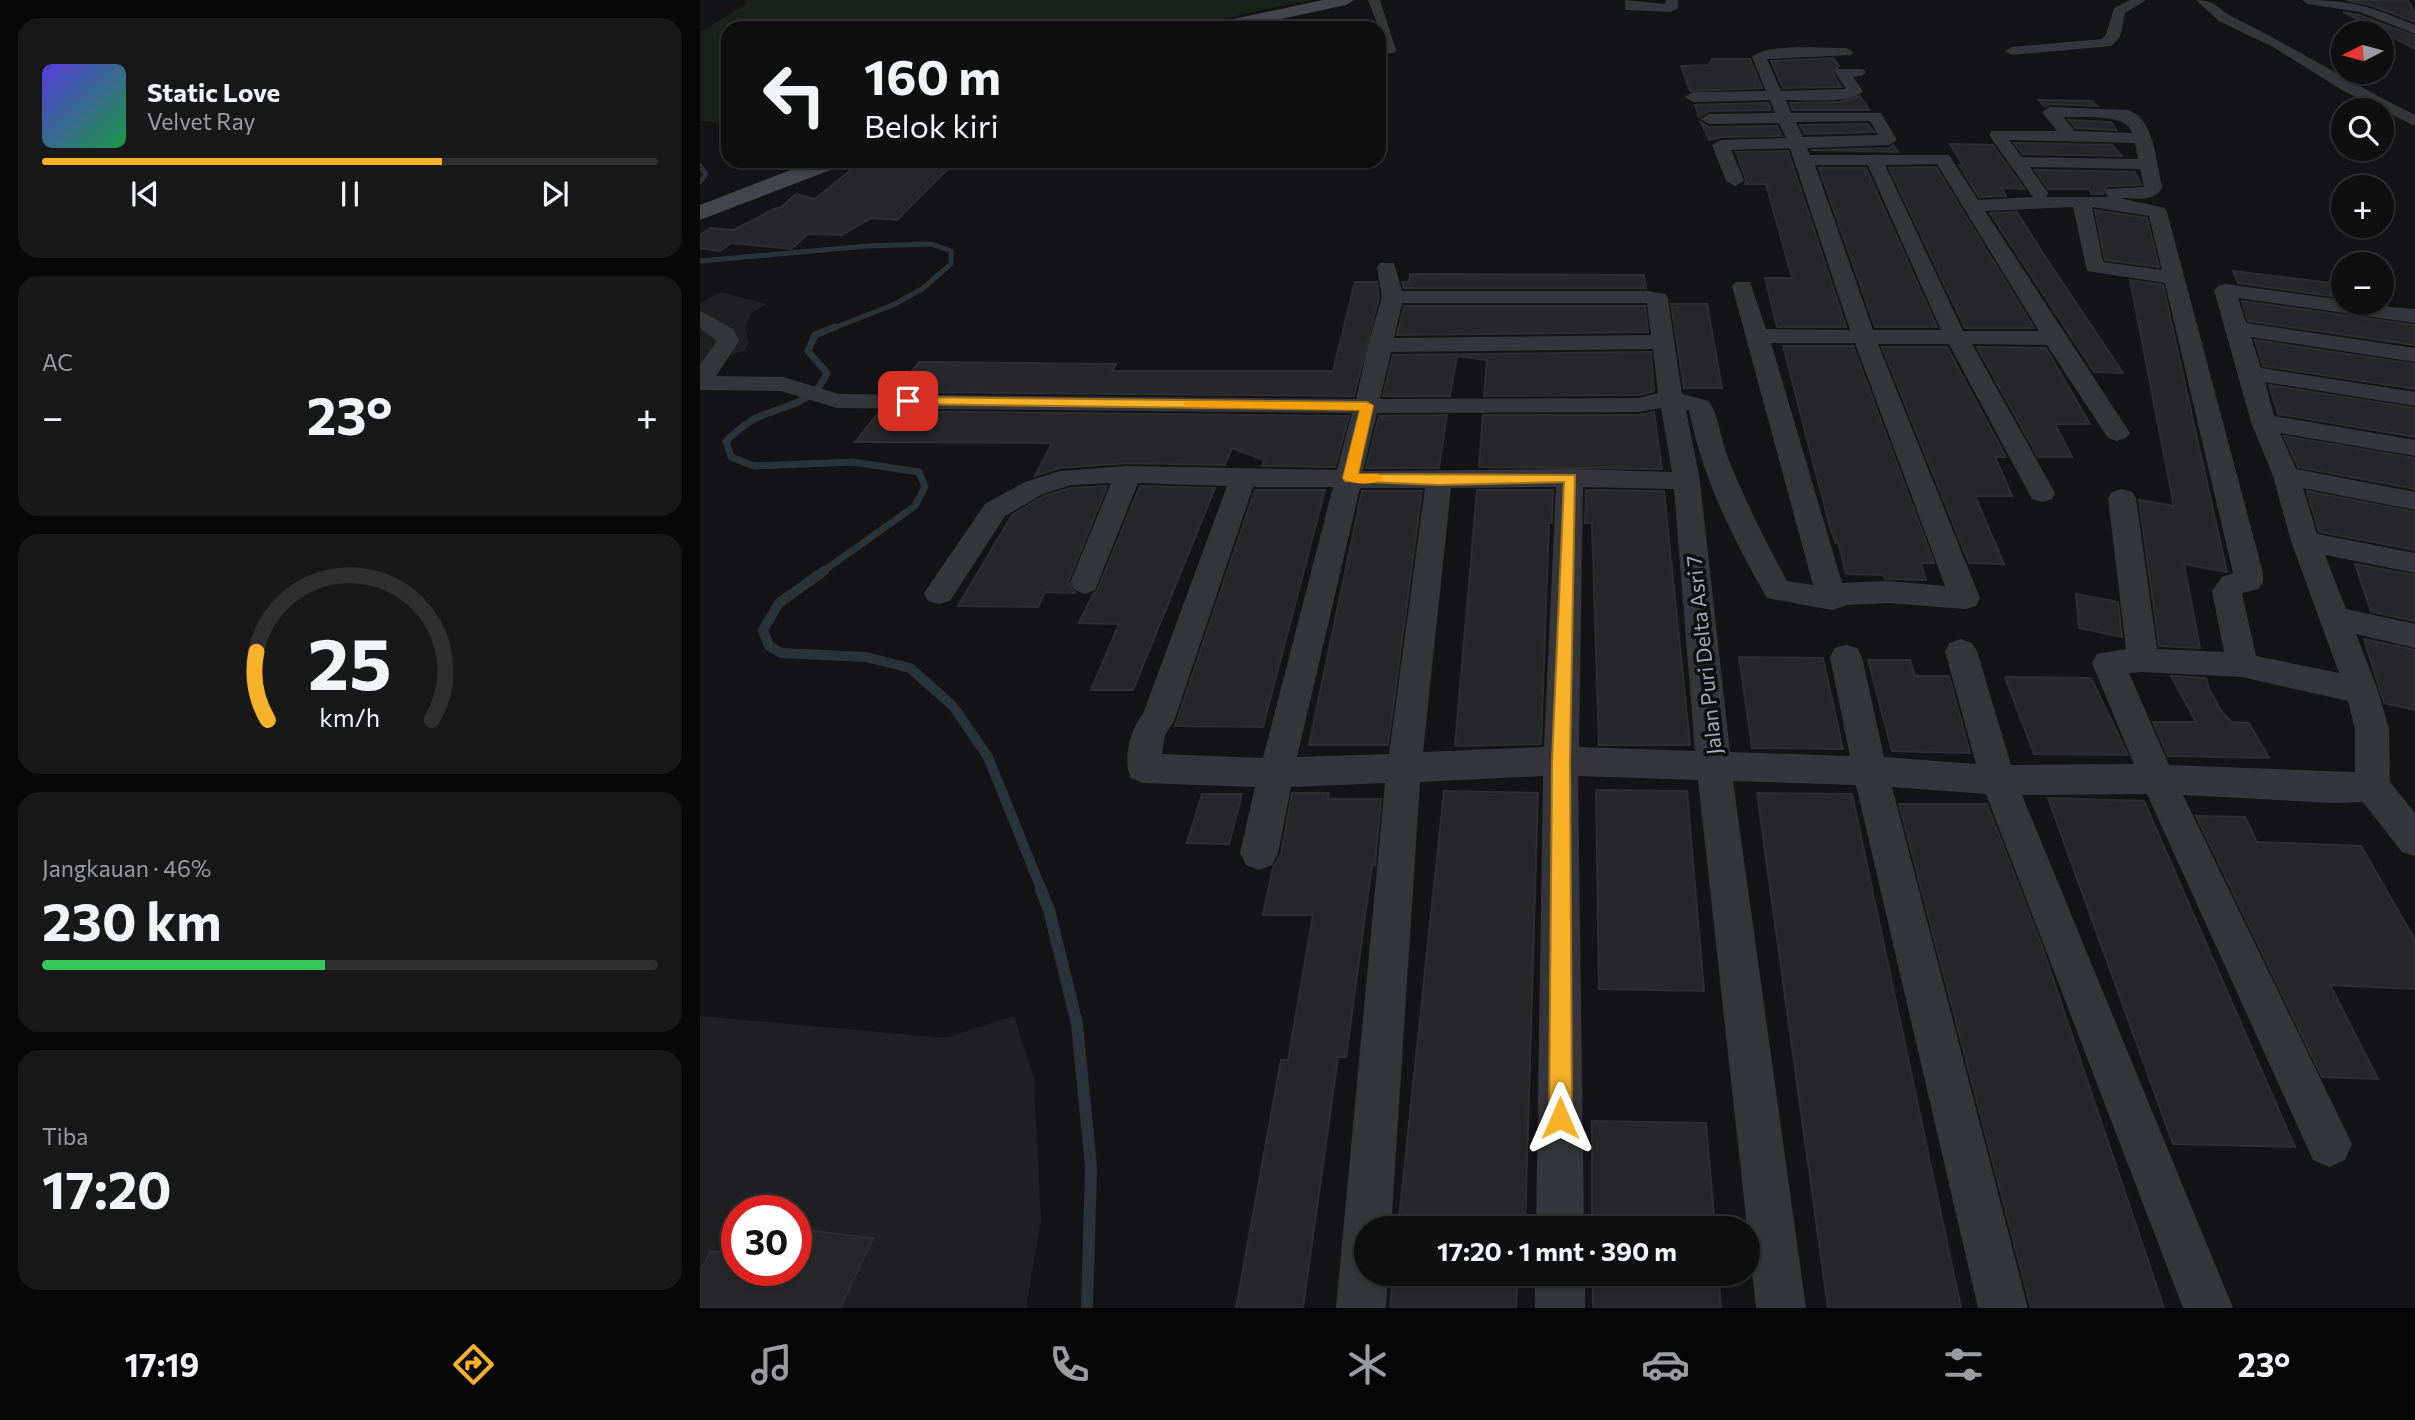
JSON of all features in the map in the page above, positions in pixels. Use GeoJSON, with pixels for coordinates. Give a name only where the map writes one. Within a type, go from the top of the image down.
{"type":"FeatureCollection","features":[{"type":"Feature","properties":{"kind":"main road"},"geometry":{"type":"LineString","coordinates":[[1248,21],[1346,0]]}},
{"type":"Feature","properties":{"kind":"main road"},"geometry":{"type":"LineString","coordinates":[[700,213],[815,168]]}},
{"type":"Feature","properties":{"kind":"street"},"geometry":{"type":"LineString","coordinates":[[1374,0],[1381,21]]}},
{"type":"Feature","properties":{"kind":"street"},"geometry":{"type":"LineString","coordinates":[[1631,0],[1630,7],[1671,8],[1672,0]]}},
{"type":"Feature","properties":{"kind":"street"},"geometry":{"type":"LineString","coordinates":[[2012,51],[2106,43],[2113,37],[2119,11],[2140,0]]}},
{"type":"Feature","properties":{"kind":"street"},"geometry":{"type":"LineString","coordinates":[[2202,0],[2218,15],[2278,44],[2370,100],[2415,121]]}},
{"type":"Feature","properties":{"kind":"street"},"geometry":{"type":"LineString","coordinates":[[2308,0],[2363,8],[2415,30]]}},
{"type":"Feature","properties":{"kind":"street"},"geometry":{"type":"LineString","coordinates":[[1386,34],[1389,50]]}},
{"type":"Feature","properties":{"kind":"street"},"geometry":{"type":"LineString","coordinates":[[700,382],[783,384],[837,401],[1367,406],[1639,405],[1671,398],[1700,406],[1707,438],[1736,513],[1777,590],[1832,599],[1843,594],[1888,592],[1965,598],[1864,337],[1800,152],[1771,87],[1759,57],[1762,55],[1844,67],[1855,91],[1850,94],[1771,87],[1693,97]]}},
{"type":"Feature","properties":{"kind":"street"},"geometry":{"type":"LineString","coordinates":[[1709,119],[1771,87],[1875,116],[1889,140],[1800,152]]}},
{"type":"Feature","properties":{"kind":"street"},"geometry":{"type":"LineString","coordinates":[[1969,200],[2039,193],[2151,192],[2153,187],[2139,125],[2127,115],[2050,112],[2070,136]]}},
{"type":"Feature","properties":{"kind":"street"},"geometry":{"type":"LineString","coordinates":[[2039,193],[1997,135],[2142,138]]}},
{"type":"Feature","properties":{"kind":"street"},"geometry":{"type":"LineString","coordinates":[[1735,181],[1721,145],[1874,159],[1943,159],[2054,338],[2117,433]]}},
{"type":"Feature","properties":{"kind":"street"},"geometry":{"type":"LineString","coordinates":[[1874,159],[1957,339],[2042,493]]}},
{"type":"Feature","properties":{"kind":"street"},"geometry":{"type":"LineString","coordinates":[[2016,162],[2147,164]]}},
{"type":"Feature","properties":{"kind":"street"},"geometry":{"type":"LineString","coordinates":[[1969,200],[2081,202],[2144,208],[2158,212],[2248,573],[2248,582],[2232,584],[2227,591],[2242,665]]}},
{"type":"Feature","properties":{"kind":"street"},"geometry":{"type":"LineString","coordinates":[[2081,202],[2094,267],[2173,278]]}},
{"type":"Feature","properties":{"kind":"street"},"geometry":{"type":"LineString","coordinates":[[1259,853],[1276,773],[1350,478],[1379,345],[1393,297],[1387,267]]}},
{"type":"Feature","properties":{"kind":"street"},"geometry":{"type":"LineString","coordinates":[[1743,286],[1832,599]]}},
{"type":"Feature","properties":{"kind":"street"},"geometry":{"type":"LineString","coordinates":[[2415,316],[2225,290],[2263,422],[2286,476],[2305,541],[2362,691],[2372,729],[2372,786],[2415,840]]}},
{"type":"Feature","properties":{"kind":"street","name":"Jalan Puri Delta Asri 7"},"geometry":{"type":"LineString","coordinates":[[1393,297],[1657,299],[1671,398],[1687,481],[1714,766],[1870,771],[1998,780],[2158,779],[2333,788],[2372,786]]}},
{"type":"Feature","properties":{"kind":"street"},"geometry":{"type":"LineString","coordinates":[[700,382],[728,341],[725,334],[701,318]]}},
{"type":"Feature","properties":{"kind":"street"},"geometry":{"type":"LineString","coordinates":[[2238,328],[2415,355]]}},
{"type":"Feature","properties":{"kind":"street"},"geometry":{"type":"LineString","coordinates":[[1758,336],[2054,338]]}},
{"type":"Feature","properties":{"kind":"street"},"geometry":{"type":"LineString","coordinates":[[1379,345],[1664,342]]}},
{"type":"Feature","properties":{"kind":"street"},"geometry":{"type":"LineString","coordinates":[[2251,373],[2415,399]]}},
{"type":"Feature","properties":{"kind":"street"},"geometry":{"type":"LineString","coordinates":[[2263,422],[2415,448]]}},
{"type":"Feature","properties":{"kind":"street"},"geometry":{"type":"LineString","coordinates":[[939,593],[995,510],[1034,488],[1069,477],[1129,474],[1243,478],[1570,478],[1687,481]]}},
{"type":"Feature","properties":{"kind":"street"},"geometry":{"type":"LineString","coordinates":[[1085,583],[1129,474]]}},
{"type":"Feature","properties":{"kind":"street"},"geometry":{"type":"LineString","coordinates":[[2286,476],[2415,501]]}},
{"type":"Feature","properties":{"kind":"street"},"geometry":{"type":"LineString","coordinates":[[1243,478],[1157,721],[1149,732],[1143,768],[1276,773],[1561,761],[1714,766],[1781,1308]]}},
{"type":"Feature","properties":{"kind":"street"},"geometry":{"type":"LineString","coordinates":[[1560,1216],[1561,761],[1570,478]]}},
{"type":"Feature","properties":{"kind":"street"},"geometry":{"type":"LineString","coordinates":[[1368,1216],[1404,768],[1439,480]]}},
{"type":"Feature","properties":{"kind":"street"},"geometry":{"type":"LineString","coordinates":[[2122,498],[2143,660]]}},
{"type":"Feature","properties":{"kind":"street"},"geometry":{"type":"LineString","coordinates":[[2305,541],[2415,564]]}},
{"type":"Feature","properties":{"kind":"street"},"geometry":{"type":"LineString","coordinates":[[2335,618],[2415,636]]}},
{"type":"Feature","properties":{"kind":"street"},"geometry":{"type":"LineString","coordinates":[[1961,651],[1998,780],[2208,1308]]}},
{"type":"Feature","properties":{"kind":"street"},"geometry":{"type":"LineString","coordinates":[[1846,657],[1870,771],[2003,1308]]}},
{"type":"Feature","properties":{"kind":"street"},"geometry":{"type":"LineString","coordinates":[[2329,1144],[2158,779],[2108,663],[2143,660],[2242,665],[2362,691]]}},
{"type":"Feature","properties":{"kind":"street"},"geometry":{"type":"LineString","coordinates":[[1361,1308],[1363,1286]]}},
{"type":"Feature","properties":{"kind":"street"},"geometry":{"type":"LineString","coordinates":[[1560,1286],[1560,1308]]}},
{"type":"Feature","properties":{"kind":"shaded area"},"geometry":{"type":"Polygon","coordinates":[[[744,0],[1312,0],[1218,21],[721,21],[721,122],[700,121],[700,32],[748,3],[744,0]]]}},
{"type":"Feature","properties":{"kind":"shaded area"},"geometry":{"type":"Polygon","coordinates":[[[721,292],[766,304],[751,313],[745,329],[749,343],[744,351],[700,365],[700,303],[721,292]]]}},
{"type":"Feature","properties":{"kind":"shaded area"},"geometry":{"type":"Polygon","coordinates":[[[700,1016],[945,1038],[1014,1016],[1034,1078],[1041,1221],[1026,1308],[700,1308],[700,1016]]]}},
{"type":"Feature","properties":{"kind":"building"},"geometry":{"type":"Polygon","coordinates":[[[2346,0],[2408,0],[2415,13],[2415,22],[2373,6],[2346,0]]]}},
{"type":"Feature","properties":{"kind":"building"},"geometry":{"type":"Polygon","coordinates":[[[2343,12],[2375,21],[2361,21],[2343,12]]]}},
{"type":"Feature","properties":{"kind":"building"},"geometry":{"type":"Polygon","coordinates":[[[2394,28],[2415,36],[2415,49],[2394,38],[2394,28]]]}},
{"type":"Feature","properties":{"kind":"building"},"geometry":{"type":"Polygon","coordinates":[[[1833,58],[1839,66],[1833,73],[1841,87],[1783,88],[1771,61],[1833,58]]]}},
{"type":"Feature","properties":{"kind":"building"},"geometry":{"type":"Polygon","coordinates":[[[1712,59],[1750,59],[1762,88],[1690,91],[1681,66],[1709,65],[1712,59]]]}},
{"type":"Feature","properties":{"kind":"building"},"geometry":{"type":"Polygon","coordinates":[[[1860,96],[1869,110],[1793,110],[1790,103],[1838,102],[1860,96]]]}},
{"type":"Feature","properties":{"kind":"building"},"geometry":{"type":"Polygon","coordinates":[[[2039,100],[2092,101],[2097,106],[2050,104],[2045,107],[2039,100]]]}},
{"type":"Feature","properties":{"kind":"building"},"geometry":{"type":"Polygon","coordinates":[[[1768,103],[1771,110],[1709,111],[1699,117],[1695,105],[1768,103]]]}},
{"type":"Feature","properties":{"kind":"building"},"geometry":{"type":"Polygon","coordinates":[[[2069,120],[2111,122],[2116,130],[2076,128],[2069,120]]]}},
{"type":"Feature","properties":{"kind":"building"},"geometry":{"type":"Polygon","coordinates":[[[1701,122],[1709,127],[1777,126],[1782,136],[1721,137],[1709,140],[1701,122]]]}},
{"type":"Feature","properties":{"kind":"building"},"geometry":{"type":"Polygon","coordinates":[[[1868,124],[1874,132],[1805,134],[1800,125],[1868,124]]]}},
{"type":"Feature","properties":{"kind":"building"},"geometry":{"type":"Polygon","coordinates":[[[2014,143],[2112,145],[2122,156],[2023,154],[2014,143]]]}},
{"type":"Feature","properties":{"kind":"building"},"geometry":{"type":"Polygon","coordinates":[[[1950,144],[1993,145],[2024,189],[2002,188],[2006,196],[1979,197],[1959,165],[1963,165],[1950,144]]]}},
{"type":"Feature","properties":{"kind":"building"},"geometry":{"type":"Polygon","coordinates":[[[1893,145],[1898,152],[1811,150],[1889,148],[1893,145]]]}},
{"type":"Feature","properties":{"kind":"building"},"geometry":{"type":"Polygon","coordinates":[[[1788,151],[1846,327],[1777,327],[1765,278],[1792,278],[1766,184],[1745,184],[1736,152],[1788,151]]]}},
{"type":"Feature","properties":{"kind":"building"},"geometry":{"type":"Polygon","coordinates":[[[1936,167],[2034,328],[1965,328],[1889,168],[1936,167]]]}},
{"type":"Feature","properties":{"kind":"building"},"geometry":{"type":"Polygon","coordinates":[[[853,168],[947,170],[897,220],[871,218],[842,235],[808,234],[791,249],[731,243],[720,251],[700,248],[700,235],[711,228],[734,230],[780,208],[796,194],[815,199],[853,168]]]}},
{"type":"Feature","properties":{"kind":"building"},"geometry":{"type":"Polygon","coordinates":[[[1819,168],[1866,168],[1937,327],[1875,327],[1819,168]]]}},
{"type":"Feature","properties":{"kind":"building"},"geometry":{"type":"Polygon","coordinates":[[[2035,170],[2135,172],[2141,185],[2107,186],[2103,194],[2091,194],[2090,189],[2048,189],[2035,170]]]}},
{"type":"Feature","properties":{"kind":"building"},"geometry":{"type":"Polygon","coordinates":[[[2095,210],[2147,218],[2159,267],[2105,260],[2095,210]]]}},
{"type":"Feature","properties":{"kind":"building"},"geometry":{"type":"Polygon","coordinates":[[[2017,212],[2123,373],[2094,372],[1990,213],[2017,212]]]}},
{"type":"Feature","properties":{"kind":"building"},"geometry":{"type":"Polygon","coordinates":[[[2233,271],[2330,283],[2331,296],[2238,283],[2233,271]]]}},
{"type":"Feature","properties":{"kind":"building"},"geometry":{"type":"Polygon","coordinates":[[[1410,274],[1644,275],[1646,288],[1404,288],[1402,282],[1409,282],[1410,274]]]}},
{"type":"Feature","properties":{"kind":"building"},"geometry":{"type":"Polygon","coordinates":[[[2130,280],[2163,285],[2227,572],[2184,564],[2200,648],[2159,646],[2139,500],[2174,506],[2130,280]]]}},
{"type":"Feature","properties":{"kind":"building"},"geometry":{"type":"Polygon","coordinates":[[[1355,282],[1377,282],[1379,297],[1354,396],[895,392],[919,362],[1116,364],[1112,371],[1333,371],[1355,282]]]}},
{"type":"Feature","properties":{"kind":"building"},"geometry":{"type":"Polygon","coordinates":[[[2242,301],[2415,325],[2415,345],[2248,321],[2242,301]]]}},
{"type":"Feature","properties":{"kind":"building"},"geometry":{"type":"Polygon","coordinates":[[[1671,304],[1707,304],[1722,388],[1684,388],[1671,304]]]}},
{"type":"Feature","properties":{"kind":"building"},"geometry":{"type":"Polygon","coordinates":[[[1404,306],[1645,306],[1648,332],[1397,335],[1404,306]]]}},
{"type":"Feature","properties":{"kind":"building"},"geometry":{"type":"Polygon","coordinates":[[[2255,340],[2415,364],[2415,389],[2263,366],[2255,340]]]}},
{"type":"Feature","properties":{"kind":"building"},"geometry":{"type":"Polygon","coordinates":[[[1783,346],[1853,346],[1934,563],[1921,563],[1926,580],[1846,574],[1838,542],[1836,543],[1831,531],[1783,346]]]}},
{"type":"Feature","properties":{"kind":"building"},"geometry":{"type":"Polygon","coordinates":[[[1882,347],[1947,347],[2006,457],[1995,457],[2012,496],[1975,496],[2004,564],[1969,563],[1882,347]]]}},
{"type":"Feature","properties":{"kind":"building"},"geometry":{"type":"Polygon","coordinates":[[[1977,347],[2046,348],[2090,424],[2055,424],[2072,457],[2038,457],[1977,347]]]}},
{"type":"Feature","properties":{"kind":"building"},"geometry":{"type":"Polygon","coordinates":[[[1651,352],[1654,391],[1639,395],[1484,396],[1487,360],[1457,356],[1450,396],[1383,396],[1393,355],[1651,352]]]}},
{"type":"Feature","properties":{"kind":"building"},"geometry":{"type":"Polygon","coordinates":[[[2269,385],[2415,408],[2415,437],[2278,414],[2269,385]]]}},
{"type":"Feature","properties":{"kind":"building"},"geometry":{"type":"Polygon","coordinates":[[[880,411],[1349,416],[1335,467],[1262,466],[1264,460],[1232,448],[1225,465],[1128,463],[1060,468],[1035,476],[1052,443],[855,442],[880,411]]]}},
{"type":"Feature","properties":{"kind":"building"},"geometry":{"type":"Polygon","coordinates":[[[1654,412],[1662,469],[1479,467],[1483,415],[1639,415],[1654,412]]]}},
{"type":"Feature","properties":{"kind":"building"},"geometry":{"type":"Polygon","coordinates":[[[1447,415],[1439,468],[1366,468],[1379,416],[1447,415]]]}},
{"type":"Feature","properties":{"kind":"building"},"geometry":{"type":"Polygon","coordinates":[[[2284,436],[2415,458],[2415,489],[2298,467],[2284,436]]]}},
{"type":"Feature","properties":{"kind":"building"},"geometry":{"type":"Polygon","coordinates":[[[1107,486],[1068,582],[1075,593],[1045,592],[1038,607],[958,606],[1012,515],[1044,496],[1071,488],[1107,486]]]}},
{"type":"Feature","properties":{"kind":"building"},"geometry":{"type":"Polygon","coordinates":[[[1140,486],[1215,488],[1133,690],[1091,690],[1119,624],[1079,623],[1097,591],[1140,486]]]}},
{"type":"Feature","properties":{"kind":"building"},"geometry":{"type":"Polygon","coordinates":[[[1255,490],[1325,490],[1263,727],[1175,726],[1255,490]]]}},
{"type":"Feature","properties":{"kind":"building"},"geometry":{"type":"Polygon","coordinates":[[[1477,490],[1553,490],[1552,523],[1549,523],[1541,744],[1455,746],[1477,490]]]}},
{"type":"Feature","properties":{"kind":"building"},"geometry":{"type":"Polygon","coordinates":[[[1586,490],[1664,491],[1690,745],[1599,745],[1592,523],[1585,523],[1586,490]]]}},
{"type":"Feature","properties":{"kind":"building"},"geometry":{"type":"Polygon","coordinates":[[[1362,491],[1422,491],[1388,745],[1309,745],[1362,491]]]}},
{"type":"Feature","properties":{"kind":"building"},"geometry":{"type":"Polygon","coordinates":[[[2307,491],[2415,512],[2415,550],[2319,532],[2307,491]]]}},
{"type":"Feature","properties":{"kind":"building"},"geometry":{"type":"Polygon","coordinates":[[[2355,564],[2415,575],[2415,621],[2371,612],[2355,564]]]}},
{"type":"Feature","properties":{"kind":"building"},"geometry":{"type":"Polygon","coordinates":[[[2076,594],[2118,602],[2122,637],[2079,628],[2076,594]]]}},
{"type":"Feature","properties":{"kind":"building"},"geometry":{"type":"Polygon","coordinates":[[[2364,639],[2415,650],[2415,710],[2384,703],[2364,639]]]}},
{"type":"Feature","properties":{"kind":"building"},"geometry":{"type":"Polygon","coordinates":[[[1739,657],[1823,658],[1843,749],[1752,748],[1739,657]]]}},
{"type":"Feature","properties":{"kind":"building"},"geometry":{"type":"Polygon","coordinates":[[[1868,660],[1910,660],[1915,676],[1949,676],[1970,753],[1892,751],[1868,660]]]}},
{"type":"Feature","properties":{"kind":"building"},"geometry":{"type":"Polygon","coordinates":[[[2171,676],[2206,678],[2223,714],[2232,722],[2249,723],[2269,758],[2168,756],[2153,722],[2196,722],[2171,676]]]}},
{"type":"Feature","properties":{"kind":"building"},"geometry":{"type":"Polygon","coordinates":[[[2005,677],[2091,678],[2128,755],[2034,754],[2005,677]]]}},
{"type":"Feature","properties":{"kind":"building"},"geometry":{"type":"Polygon","coordinates":[[[1596,790],[1687,791],[1704,991],[1599,989],[1596,790]]]}},
{"type":"Feature","properties":{"kind":"building"},"geometry":{"type":"Polygon","coordinates":[[[1444,791],[1538,793],[1525,1216],[1399,1216],[1444,791]]]}},
{"type":"Feature","properties":{"kind":"building"},"geometry":{"type":"Polygon","coordinates":[[[1292,793],[1329,793],[1328,799],[1381,799],[1375,865],[1372,865],[1346,1057],[1338,1057],[1303,1308],[1236,1308],[1281,1060],[1288,1060],[1313,915],[1263,915],[1273,867],[1281,854],[1292,793]]]}},
{"type":"Feature","properties":{"kind":"building"},"geometry":{"type":"Polygon","coordinates":[[[1757,793],[1852,794],[1961,1308],[1828,1308],[1757,793]]]}},
{"type":"Feature","properties":{"kind":"building"},"geometry":{"type":"Polygon","coordinates":[[[1202,794],[1242,794],[1229,844],[1187,843],[1202,794]]]}},
{"type":"Feature","properties":{"kind":"building"},"geometry":{"type":"Polygon","coordinates":[[[2048,798],[2144,801],[2295,1147],[2173,1144],[2048,798]]]}},
{"type":"Feature","properties":{"kind":"building"},"geometry":{"type":"Polygon","coordinates":[[[1899,804],[1987,804],[2043,949],[2164,1308],[2031,1308],[1899,804]]]}},
{"type":"Feature","properties":{"kind":"building"},"geometry":{"type":"Polygon","coordinates":[[[2196,816],[2245,817],[2257,842],[2361,846],[2415,940],[2415,989],[2330,985],[2378,1079],[2322,1077],[2196,816]]]}},
{"type":"Feature","properties":{"kind":"building"},"geometry":{"type":"Polygon","coordinates":[[[1592,1121],[1706,1123],[1714,1216],[1592,1216],[1592,1121]]]}},
{"type":"Feature","properties":{"kind":"building"},"geometry":{"type":"Polygon","coordinates":[[[812,1231],[873,1238],[840,1308],[700,1308],[700,1270],[711,1251],[721,1252],[721,1286],[812,1286],[812,1231]]]}},
{"type":"Feature","properties":{"kind":"building"},"geometry":{"type":"Polygon","coordinates":[[[1392,1286],[1517,1286],[1516,1308],[1390,1308],[1392,1286]]]}},
{"type":"Feature","properties":{"kind":"building"},"geometry":{"type":"Polygon","coordinates":[[[1593,1286],[1719,1286],[1721,1308],[1593,1308],[1593,1286]]]}},
{"type":"Feature","properties":{"kind":"waterway"},"geometry":{"type":"LineString","coordinates":[[700,166],[706,174],[700,182]]}},
{"type":"Feature","properties":{"kind":"waterway"},"geometry":{"type":"LineString","coordinates":[[700,261],[867,246],[931,244],[951,251],[951,264],[922,289],[893,305],[831,329]]}},
{"type":"Feature","properties":{"kind":"waterway"},"geometry":{"type":"LineString","coordinates":[[822,572],[915,506],[925,487],[919,472],[853,462],[754,466],[731,457],[726,441],[752,420],[797,403],[814,392],[827,373],[808,351],[815,335],[835,327]]}},
{"type":"Feature","properties":{"kind":"waterway"},"geometry":{"type":"LineString","coordinates":[[824,571],[779,603],[763,630],[769,646],[781,653],[866,657],[910,668],[953,706],[988,757],[1042,891]]}},
{"type":"Feature","properties":{"kind":"waterway"},"geometry":{"type":"LineString","coordinates":[[1041,890],[1049,910],[1077,1024],[1091,1167],[1087,1308]]}},
{"type":"Feature","properties":{"kind":"slow traffic"},"geometry":{"type":"LineString","coordinates":[[1189,405],[1367,406],[1350,478],[1377,478]]}},
{"type":"Feature","properties":{"kind":"route"},"geometry":{"type":"LineString","coordinates":[[908,401],[1367,406],[1350,478],[1570,478],[1561,761],[1560,1118]]}}]}
